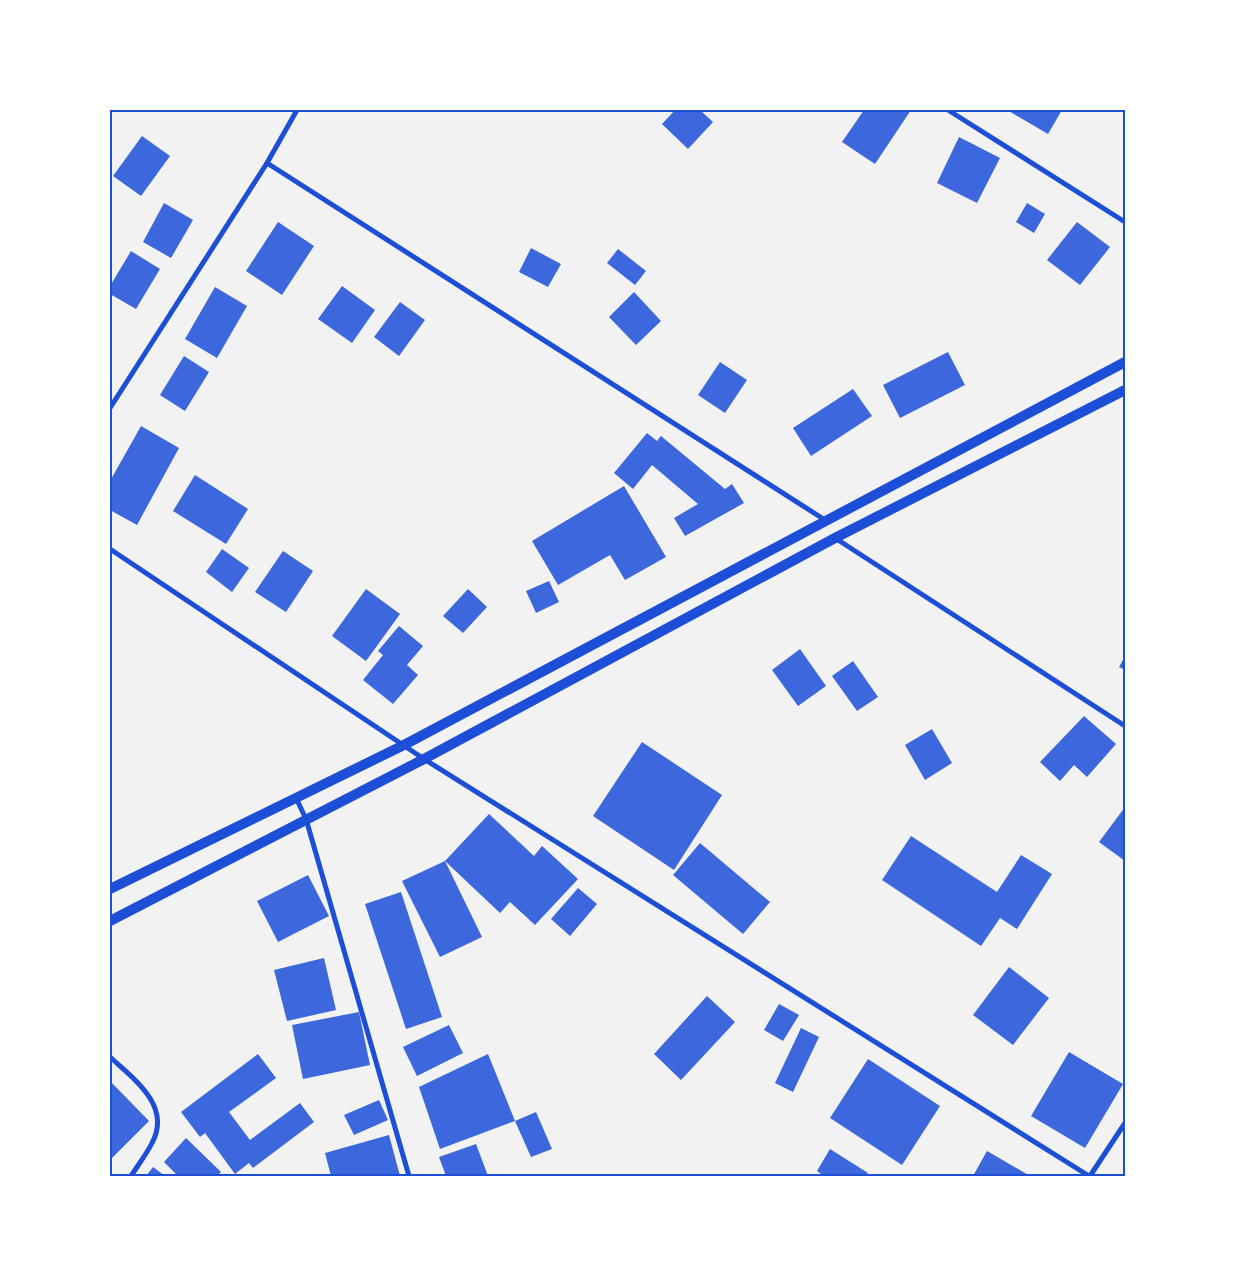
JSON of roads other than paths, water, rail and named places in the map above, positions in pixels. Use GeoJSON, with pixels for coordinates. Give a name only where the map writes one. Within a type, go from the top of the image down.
{"type":"FeatureCollection","features":[{"type":"Feature","properties":{"kind":"main road"},"geometry":{"type":"LineString","coordinates":[[110,888],[404,745],[1125,362]]}},
{"type":"Feature","properties":{"kind":"main road"},"geometry":{"type":"LineString","coordinates":[[110,921],[424,759],[834,538],[1125,390]]}},
{"type":"Feature","properties":{"kind":"street"},"geometry":{"type":"LineString","coordinates":[[110,408],[266,163],[297,110]]}},
{"type":"Feature","properties":{"kind":"street"},"geometry":{"type":"LineString","coordinates":[[948,110],[1125,222]]}},
{"type":"Feature","properties":{"kind":"street"},"geometry":{"type":"LineString","coordinates":[[266,163],[826,520]]}},
{"type":"Feature","properties":{"kind":"street"},"geometry":{"type":"LineString","coordinates":[[834,538],[1125,726]]}},
{"type":"Feature","properties":{"kind":"street"},"geometry":{"type":"LineString","coordinates":[[110,549],[424,759],[1090,1176],[1125,1123]]}},
{"type":"Feature","properties":{"kind":"street"},"geometry":{"type":"LineString","coordinates":[[296,798],[306,819],[409,1176]]}},
{"type":"Feature","properties":{"kind":"street"},"geometry":{"type":"LineString","coordinates":[[110,1057],[143,1087],[153,1102],[158,1116],[153,1142],[131,1176]]}}]}
